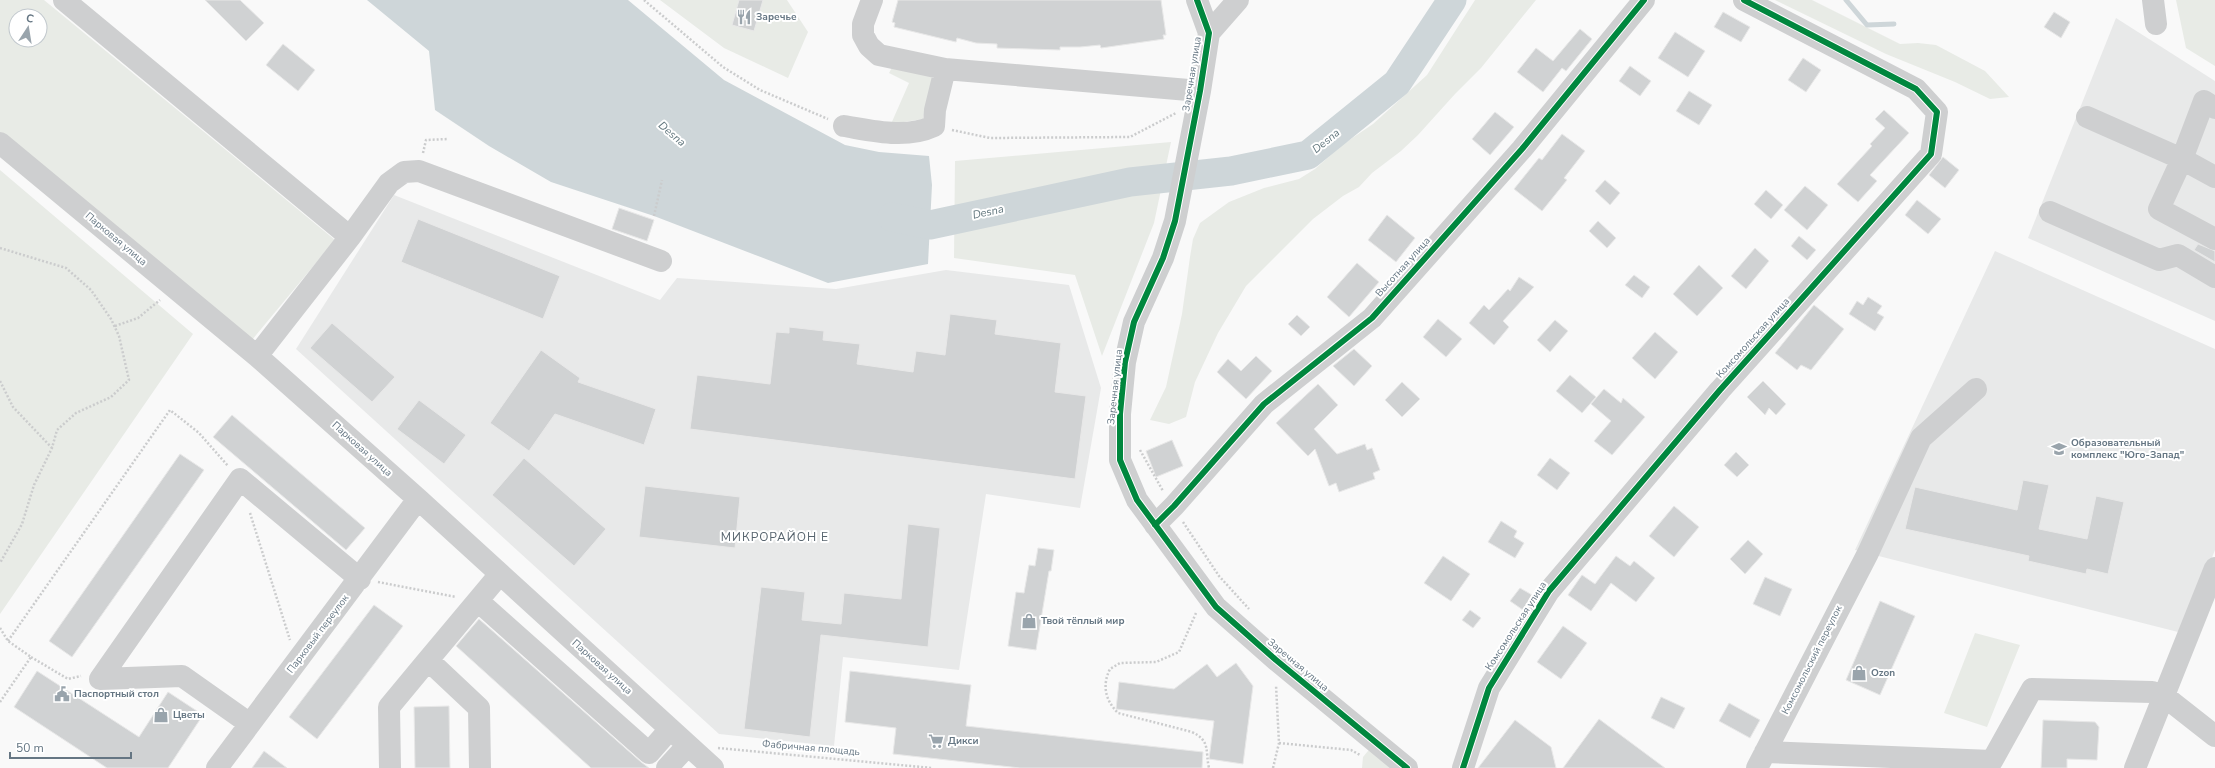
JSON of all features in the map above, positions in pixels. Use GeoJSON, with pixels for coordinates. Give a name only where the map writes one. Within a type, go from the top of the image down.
{"type":"FeatureCollection","features":[{"type":"Feature","properties":{"kind":"street"},"geometry":{"type":"LineString","coordinates":[[64,0],[350,237]]}},
{"type":"Feature","properties":{"kind":"street"},"geometry":{"type":"LineString","coordinates":[[872,0],[863,24],[863,36],[869,46],[879,55],[946,69],[1200,91]]}},
{"type":"Feature","properties":{"kind":"street","name":"Заречная улица"},"geometry":{"type":"LineString","coordinates":[[1197,0],[1208,33],[1200,91],[1175,221],[1163,258],[1134,322],[1125,362],[1120,414],[1120,460],[1137,500],[1216,606],[1276,660],[1407,768]]}},
{"type":"Feature","properties":{"kind":"street"},"geometry":{"type":"LineString","coordinates":[[1208,33],[1238,0]]}},
{"type":"Feature","properties":{"kind":"street","name":"Высотная улица"},"geometry":{"type":"LineString","coordinates":[[1155,525],[1174,506],[1264,404],[1372,318],[1522,149],[1644,0]]}},
{"type":"Feature","properties":{"kind":"street","name":"Комсомольская улица"},"geometry":{"type":"LineString","coordinates":[[1463,768],[1489,688],[1549,591],[1720,390],[1931,154],[1937,112],[1916,89],[1744,0]]}},
{"type":"Feature","properties":{"kind":"street"},"geometry":{"type":"LineString","coordinates":[[2153,0],[2156,24]]}},
{"type":"Feature","properties":{"kind":"street"},"geometry":{"type":"LineString","coordinates":[[844,126],[886,133],[920,132],[934,126],[935,110],[946,69]]}},
{"type":"Feature","properties":{"kind":"street"},"geometry":{"type":"LineString","coordinates":[[2215,108],[2204,101],[2182,159],[2159,208],[2215,239]]}},
{"type":"Feature","properties":{"kind":"street"},"geometry":{"type":"LineString","coordinates":[[2087,117],[2182,159],[2215,177]]}},
{"type":"Feature","properties":{"kind":"street","name":"Парковая улица"},"geometry":{"type":"LineString","coordinates":[[0,143],[257,356],[418,499],[713,768]]}},
{"type":"Feature","properties":{"kind":"street"},"geometry":{"type":"LineString","coordinates":[[257,356],[350,237],[389,183],[404,172],[419,171],[661,261]]}},
{"type":"Feature","properties":{"kind":"street"},"geometry":{"type":"LineString","coordinates":[[2050,212],[2159,260],[2178,254],[2215,277]]}},
{"type":"Feature","properties":{"kind":"street","name":"Комсомольский переулок"},"geometry":{"type":"LineString","coordinates":[[1761,760],[1868,553],[1921,438],[1976,389]]}},
{"type":"Feature","properties":{"kind":"street"},"geometry":{"type":"LineString","coordinates":[[250,724],[182,676],[100,679],[240,479],[360,579]]}},
{"type":"Feature","properties":{"kind":"street","name":"Парковый переулок"},"geometry":{"type":"LineString","coordinates":[[217,768],[360,579],[418,499]]}},
{"type":"Feature","properties":{"kind":"street"},"geometry":{"type":"LineString","coordinates":[[2135,768],[2215,568]]}},
{"type":"Feature","properties":{"kind":"street"},"geometry":{"type":"LineString","coordinates":[[390,768],[389,707],[500,574]]}},
{"type":"Feature","properties":{"kind":"street"},"geometry":{"type":"LineString","coordinates":[[478,601],[649,752],[670,728]]}},
{"type":"Feature","properties":{"kind":"street"},"geometry":{"type":"LineString","coordinates":[[428,660],[479,708],[480,768]]}},
{"type":"Feature","properties":{"kind":"street"},"geometry":{"type":"LineString","coordinates":[[1761,760],[1992,761],[2032,689],[2152,692],[2164,696],[2215,736]]}},
{"type":"Feature","properties":{"kind":"street"},"geometry":{"type":"LineString","coordinates":[[667,768],[688,745]]}},
{"type":"Feature","properties":{"kind":"path"},"geometry":{"type":"LineString","coordinates":[[644,0],[694,44],[723,66],[760,90],[844,126]]}},
{"type":"Feature","properties":{"kind":"path"},"geometry":{"type":"LineString","coordinates":[[934,126],[990,138],[1130,136],[1182,110]]}},
{"type":"Feature","properties":{"kind":"path"},"geometry":{"type":"LineString","coordinates":[[419,171],[426,140],[448,139]]}},
{"type":"Feature","properties":{"kind":"path"},"geometry":{"type":"LineString","coordinates":[[654,216],[662,180]]}},
{"type":"Feature","properties":{"kind":"path"},"geometry":{"type":"LineString","coordinates":[[0,248],[66,268],[91,290],[115,326],[119,336],[129,380],[111,396],[76,414],[56,430],[52,448],[34,485],[22,524],[0,563]]}},
{"type":"Feature","properties":{"kind":"path"},"geometry":{"type":"LineString","coordinates":[[115,326],[138,318],[176,288]]}},
{"type":"Feature","properties":{"kind":"path"},"geometry":{"type":"LineString","coordinates":[[0,381],[14,407],[52,448]]}},
{"type":"Feature","properties":{"kind":"path"},"geometry":{"type":"LineString","coordinates":[[8,641],[170,410],[199,434],[232,470]]}},
{"type":"Feature","properties":{"kind":"path"},"geometry":{"type":"LineString","coordinates":[[1140,445],[1140,452],[1157,484],[1174,506],[1184,526],[1219,576],[1250,610]]}},
{"type":"Feature","properties":{"kind":"path"},"geometry":{"type":"LineString","coordinates":[[249,510],[297,662]]}},
{"type":"Feature","properties":{"kind":"path"},"geometry":{"type":"LineString","coordinates":[[360,579],[478,601]]}},
{"type":"Feature","properties":{"kind":"path"},"geometry":{"type":"LineString","coordinates":[[1200,607],[1179,652],[1156,662],[1120,664],[1110,669],[1104,686],[1110,705],[1118,713],[1192,732],[1201,736],[1207,746],[1209,768]]}},
{"type":"Feature","properties":{"kind":"path"},"geometry":{"type":"LineString","coordinates":[[0,628],[8,641],[32,657],[0,702]]}},
{"type":"Feature","properties":{"kind":"path"},"geometry":{"type":"LineString","coordinates":[[1273,768],[1279,743],[1276,660]]}},
{"type":"Feature","properties":{"kind":"path"},"geometry":{"type":"LineString","coordinates":[[1279,743],[1351,750],[1364,758]]}},
{"type":"Feature","properties":{"kind":"shaded area"},"geometry":{"type":"Polygon","coordinates":[[[0,0],[44,0],[335,240],[252,340],[0,132],[0,0]]]}},
{"type":"Feature","properties":{"kind":"shaded area"},"geometry":{"type":"Polygon","coordinates":[[[660,0],[787,0],[808,32],[788,78],[724,48],[660,0]]]}},
{"type":"Feature","properties":{"kind":"shaded area"},"geometry":{"type":"Polygon","coordinates":[[[1475,0],[1536,0],[1481,68],[1418,135],[1401,151],[1372,173],[1359,187],[1343,196],[1313,219],[1246,286],[1218,333],[1195,382],[1186,417],[1169,424],[1150,420],[1166,387],[1182,314],[1193,239],[1200,223],[1229,202],[1264,188],[1299,179],[1315,169],[1342,145],[1373,124],[1427,75],[1475,0]]]}},
{"type":"Feature","properties":{"kind":"shaded area"},"geometry":{"type":"Polygon","coordinates":[[[1775,0],[1812,0],[1900,44],[1918,43],[1936,45],[1985,71],[2009,97],[1990,99],[1955,82],[1886,54],[1775,0]]]}},
{"type":"Feature","properties":{"kind":"shaded area"},"geometry":{"type":"Polygon","coordinates":[[[2176,0],[2215,0],[2215,66],[2186,48],[2176,0]]]}},
{"type":"Feature","properties":{"kind":"shaded area"},"geometry":{"type":"Polygon","coordinates":[[[2116,18],[2215,81],[2215,321],[2028,238],[2116,18]]]}},
{"type":"Feature","properties":{"kind":"shaded area"},"geometry":{"type":"Polygon","coordinates":[[[895,62],[934,72],[923,119],[891,124],[909,83],[889,73],[895,62]]]}},
{"type":"Feature","properties":{"kind":"shaded area"},"geometry":{"type":"Polygon","coordinates":[[[1171,142],[1154,223],[1102,356],[1075,275],[954,258],[955,161],[1171,142]]]}},
{"type":"Feature","properties":{"kind":"shaded area"},"geometry":{"type":"Polygon","coordinates":[[[0,170],[193,334],[0,614],[0,170]]]}},
{"type":"Feature","properties":{"kind":"shaded area"},"geometry":{"type":"Polygon","coordinates":[[[394,195],[660,300],[677,278],[836,289],[946,270],[1069,285],[1101,388],[1080,508],[986,494],[959,670],[843,657],[834,746],[719,734],[296,349],[394,195]]]}},
{"type":"Feature","properties":{"kind":"shaded area","name":"Образовательный комплекс \"Юго-Запад\""},"geometry":{"type":"Polygon","coordinates":[[[1995,251],[2215,349],[2215,550],[2182,633],[1855,550],[1995,251]]]}},
{"type":"Feature","properties":{"kind":"shaded area"},"geometry":{"type":"Polygon","coordinates":[[[1975,633],[2020,645],[1987,727],[1944,713],[1975,633]]]}},
{"type":"Feature","properties":{"kind":"shaded area"},"geometry":{"type":"Polygon","coordinates":[[[1373,745],[1401,768],[1362,768],[1363,757],[1373,745]]]}},
{"type":"Feature","properties":{"kind":"water"},"geometry":{"type":"Polygon","coordinates":[[[367,0],[628,0],[724,80],[845,145],[879,152],[929,156],[932,185],[928,264],[828,283],[654,216],[551,182],[489,146],[435,110],[429,51],[367,0]]]}},
{"type":"Feature","properties":{"kind":"building"},"geometry":{"type":"Polygon","coordinates":[[[205,0],[240,0],[264,23],[246,41],[205,0]]]}},
{"type":"Feature","properties":{"kind":"building"},"geometry":{"type":"Polygon","coordinates":[[[739,0],[763,0],[754,31],[732,25],[739,0]]]}},
{"type":"Feature","properties":{"kind":"building"},"geometry":{"type":"Polygon","coordinates":[[[898,0],[1161,0],[1166,35],[1163,35],[1164,39],[1101,48],[1100,45],[1060,47],[1060,50],[997,48],[997,44],[976,43],[957,38],[956,42],[894,27],[895,23],[892,22],[898,0]]]}},
{"type":"Feature","properties":{"kind":"building"},"geometry":{"type":"Polygon","coordinates":[[[1723,12],[1750,27],[1741,42],[1714,27],[1723,12]]]}},
{"type":"Feature","properties":{"kind":"building"},"geometry":{"type":"Polygon","coordinates":[[[2054,12],[2070,22],[2061,38],[2044,27],[2054,12]]]}},
{"type":"Feature","properties":{"kind":"building"},"geometry":{"type":"Polygon","coordinates":[[[1580,29],[1592,39],[1566,71],[1562,68],[1543,92],[1517,72],[1536,48],[1553,61],[1580,29]]]}},
{"type":"Feature","properties":{"kind":"building"},"geometry":{"type":"Polygon","coordinates":[[[1675,32],[1705,51],[1688,77],[1658,58],[1675,32]]]}},
{"type":"Feature","properties":{"kind":"building"},"geometry":{"type":"Polygon","coordinates":[[[283,44],[315,70],[298,91],[266,65],[283,44]]]}},
{"type":"Feature","properties":{"kind":"building"},"geometry":{"type":"Polygon","coordinates":[[[1803,58],[1821,70],[1806,92],[1788,80],[1803,58]]]}},
{"type":"Feature","properties":{"kind":"building"},"geometry":{"type":"Polygon","coordinates":[[[1630,66],[1651,81],[1640,96],[1619,81],[1630,66]]]}},
{"type":"Feature","properties":{"kind":"building"},"geometry":{"type":"Polygon","coordinates":[[[1689,91],[1712,105],[1699,125],[1676,111],[1689,91]]]}},
{"type":"Feature","properties":{"kind":"building"},"geometry":{"type":"Polygon","coordinates":[[[1884,110],[1909,133],[1870,175],[1877,181],[1858,202],[1837,184],[1872,146],[1870,144],[1885,128],[1875,119],[1884,110]]]}},
{"type":"Feature","properties":{"kind":"building"},"geometry":{"type":"Polygon","coordinates":[[[1495,112],[1514,127],[1490,155],[1472,139],[1495,112]]]}},
{"type":"Feature","properties":{"kind":"building"},"geometry":{"type":"Polygon","coordinates":[[[1562,134],[1585,151],[1564,178],[1567,180],[1542,211],[1514,189],[1539,158],[1542,160],[1562,134]]]}},
{"type":"Feature","properties":{"kind":"building"},"geometry":{"type":"Polygon","coordinates":[[[1943,157],[1959,170],[1945,188],[1929,175],[1943,157]]]}},
{"type":"Feature","properties":{"kind":"building"},"geometry":{"type":"Polygon","coordinates":[[[1605,180],[1620,193],[1610,205],[1595,191],[1605,180]]]}},
{"type":"Feature","properties":{"kind":"building"},"geometry":{"type":"Polygon","coordinates":[[[1805,186],[1828,205],[1807,230],[1784,210],[1805,186]]]}},
{"type":"Feature","properties":{"kind":"building"},"geometry":{"type":"Polygon","coordinates":[[[1766,190],[1783,205],[1771,219],[1754,204],[1766,190]]]}},
{"type":"Feature","properties":{"kind":"building"},"geometry":{"type":"Polygon","coordinates":[[[1917,200],[1941,219],[1928,234],[1905,215],[1917,200]]]}},
{"type":"Feature","properties":{"kind":"building"},"geometry":{"type":"Polygon","coordinates":[[[619,208],[654,220],[647,241],[612,229],[619,208]]]}},
{"type":"Feature","properties":{"kind":"building"},"geometry":{"type":"Polygon","coordinates":[[[1387,215],[1415,238],[1396,262],[1368,240],[1387,215]]]}},
{"type":"Feature","properties":{"kind":"building"},"geometry":{"type":"Polygon","coordinates":[[[418,219],[560,276],[543,319],[401,262],[418,219]]]}},
{"type":"Feature","properties":{"kind":"building"},"geometry":{"type":"Polygon","coordinates":[[[1598,221],[1616,238],[1607,248],[1589,231],[1598,221]]]}},
{"type":"Feature","properties":{"kind":"building"},"geometry":{"type":"Polygon","coordinates":[[[1799,236],[1816,250],[1807,260],[1791,246],[1799,236]]]}},
{"type":"Feature","properties":{"kind":"building"},"geometry":{"type":"Polygon","coordinates":[[[2198,244],[2215,251],[2215,262],[2194,250],[2198,244]]]}},
{"type":"Feature","properties":{"kind":"building"},"geometry":{"type":"Polygon","coordinates":[[[1755,248],[1769,261],[1746,289],[1731,276],[1755,248]]]}},
{"type":"Feature","properties":{"kind":"building"},"geometry":{"type":"Polygon","coordinates":[[[1357,263],[1379,282],[1349,317],[1327,297],[1357,263]]]}},
{"type":"Feature","properties":{"kind":"building"},"geometry":{"type":"Polygon","coordinates":[[[1699,265],[1723,288],[1697,316],[1673,294],[1699,265]]]}},
{"type":"Feature","properties":{"kind":"building"},"geometry":{"type":"Polygon","coordinates":[[[1634,275],[1650,287],[1642,298],[1625,285],[1634,275]]]}},
{"type":"Feature","properties":{"kind":"building"},"geometry":{"type":"Polygon","coordinates":[[[1519,277],[1534,287],[1503,321],[1509,327],[1494,345],[1469,323],[1484,305],[1489,310],[1508,289],[1510,291],[1519,277]]]}},
{"type":"Feature","properties":{"kind":"building"},"geometry":{"type":"Polygon","coordinates":[[[1868,297],[1882,306],[1877,313],[1884,317],[1875,331],[1849,314],[1857,301],[1863,305],[1868,297]]]}},
{"type":"Feature","properties":{"kind":"building"},"geometry":{"type":"Polygon","coordinates":[[[1814,305],[1844,329],[1811,370],[1801,365],[1797,370],[1775,353],[1814,305]]]}},
{"type":"Feature","properties":{"kind":"building"},"geometry":{"type":"Polygon","coordinates":[[[950,314],[997,320],[995,334],[1061,343],[1055,392],[1086,396],[1075,479],[690,429],[697,375],[770,384],[776,332],[789,333],[789,327],[824,331],[823,340],[860,344],[857,364],[913,372],[916,351],[945,355],[950,314]]]}},
{"type":"Feature","properties":{"kind":"building"},"geometry":{"type":"Polygon","coordinates":[[[1297,315],[1310,327],[1301,336],[1288,324],[1297,315]]]}},
{"type":"Feature","properties":{"kind":"building"},"geometry":{"type":"Polygon","coordinates":[[[1438,319],[1462,339],[1446,357],[1423,337],[1438,319]]]}},
{"type":"Feature","properties":{"kind":"building"},"geometry":{"type":"Polygon","coordinates":[[[1555,320],[1568,331],[1550,352],[1537,340],[1555,320]]]}},
{"type":"Feature","properties":{"kind":"building"},"geometry":{"type":"Polygon","coordinates":[[[332,323],[395,377],[372,402],[310,348],[332,323]]]}},
{"type":"Feature","properties":{"kind":"building"},"geometry":{"type":"Polygon","coordinates":[[[1655,332],[1678,352],[1655,379],[1632,358],[1655,332]]]}},
{"type":"Feature","properties":{"kind":"building"},"geometry":{"type":"Polygon","coordinates":[[[1354,349],[1372,366],[1354,386],[1333,366],[1354,349]]]}},
{"type":"Feature","properties":{"kind":"building"},"geometry":{"type":"Polygon","coordinates":[[[541,350],[580,378],[578,382],[656,409],[644,445],[555,414],[529,451],[490,423],[541,350]]]}},
{"type":"Feature","properties":{"kind":"building"},"geometry":{"type":"Polygon","coordinates":[[[1256,356],[1272,371],[1246,399],[1217,372],[1228,359],[1241,371],[1256,356]]]}},
{"type":"Feature","properties":{"kind":"building"},"geometry":{"type":"Polygon","coordinates":[[[1570,375],[1596,397],[1582,413],[1556,391],[1570,375]]]}},
{"type":"Feature","properties":{"kind":"building"},"geometry":{"type":"Polygon","coordinates":[[[1763,381],[1786,404],[1776,415],[1769,408],[1765,415],[1747,397],[1763,381]]]}},
{"type":"Feature","properties":{"kind":"building"},"geometry":{"type":"Polygon","coordinates":[[[1402,382],[1420,399],[1402,417],[1385,400],[1402,382]]]}},
{"type":"Feature","properties":{"kind":"building"},"geometry":{"type":"Polygon","coordinates":[[[1318,384],[1338,405],[1314,429],[1337,454],[1365,444],[1367,450],[1372,448],[1380,470],[1373,473],[1375,479],[1339,492],[1336,483],[1329,486],[1315,449],[1308,456],[1276,423],[1318,384]]]}},
{"type":"Feature","properties":{"kind":"building"},"geometry":{"type":"Polygon","coordinates":[[[1604,389],[1621,403],[1623,398],[1645,417],[1612,455],[1594,441],[1611,421],[1591,404],[1604,389]]]}},
{"type":"Feature","properties":{"kind":"building"},"geometry":{"type":"Polygon","coordinates":[[[419,400],[466,435],[444,464],[397,429],[419,400]]]}},
{"type":"Feature","properties":{"kind":"building"},"geometry":{"type":"Polygon","coordinates":[[[232,415],[365,528],[346,550],[213,437],[232,415]]]}},
{"type":"Feature","properties":{"kind":"building"},"geometry":{"type":"Polygon","coordinates":[[[1172,440],[1183,466],[1156,477],[1146,451],[1172,440]]]}},
{"type":"Feature","properties":{"kind":"building"},"geometry":{"type":"Polygon","coordinates":[[[1736,452],[1749,465],[1737,477],[1724,465],[1736,452]]]}},
{"type":"Feature","properties":{"kind":"building"},"geometry":{"type":"Polygon","coordinates":[[[180,454],[204,470],[72,657],[49,641],[180,454]]]}},
{"type":"Feature","properties":{"kind":"building"},"geometry":{"type":"Polygon","coordinates":[[[524,458],[606,529],[574,566],[492,495],[524,458]]]}},
{"type":"Feature","properties":{"kind":"building"},"geometry":{"type":"Polygon","coordinates":[[[1550,458],[1570,473],[1557,490],[1537,475],[1550,458]]]}},
{"type":"Feature","properties":{"kind":"building"},"geometry":{"type":"Polygon","coordinates":[[[2023,480],[2049,485],[2039,529],[2087,539],[2096,496],[2124,502],[2108,574],[2087,569],[2086,574],[2028,561],[2029,556],[1905,529],[1915,487],[2017,510],[2023,480]]]}},
{"type":"Feature","properties":{"kind":"building"},"geometry":{"type":"Polygon","coordinates":[[[645,486],[740,497],[735,548],[639,537],[645,486]]]}},
{"type":"Feature","properties":{"kind":"building"},"geometry":{"type":"Polygon","coordinates":[[[1674,506],[1699,527],[1674,557],[1649,536],[1674,506]]]}},
{"type":"Feature","properties":{"kind":"building"},"geometry":{"type":"Polygon","coordinates":[[[1501,521],[1517,531],[1514,537],[1524,543],[1515,558],[1488,542],[1501,521]]]}},
{"type":"Feature","properties":{"kind":"building"},"geometry":{"type":"Polygon","coordinates":[[[908,524],[940,528],[928,647],[821,635],[810,737],[744,729],[761,587],[805,592],[802,620],[841,624],[844,593],[901,599],[908,524]]]}},
{"type":"Feature","properties":{"kind":"building"},"geometry":{"type":"Polygon","coordinates":[[[1748,540],[1763,554],[1745,574],[1730,559],[1748,540]]]}},
{"type":"Feature","properties":{"kind":"building"},"geometry":{"type":"Polygon","coordinates":[[[1038,548],[1054,550],[1051,571],[1049,571],[1036,650],[1008,646],[1016,592],[1024,593],[1029,565],[1035,566],[1038,548]]]}},
{"type":"Feature","properties":{"kind":"building"},"geometry":{"type":"Polygon","coordinates":[[[1443,556],[1470,574],[1451,601],[1424,583],[1443,556]]]}},
{"type":"Feature","properties":{"kind":"building"},"geometry":{"type":"Polygon","coordinates":[[[1616,556],[1630,566],[1634,561],[1655,578],[1636,602],[1611,583],[1591,611],[1568,595],[1582,575],[1595,584],[1616,556]]]}},
{"type":"Feature","properties":{"kind":"building"},"geometry":{"type":"Polygon","coordinates":[[[1765,577],[1792,589],[1780,616],[1753,604],[1765,577]]]}},
{"type":"Feature","properties":{"kind":"building"},"geometry":{"type":"Polygon","coordinates":[[[1520,588],[1532,595],[1523,610],[1510,601],[1520,588]]]}},
{"type":"Feature","properties":{"kind":"building"},"geometry":{"type":"Polygon","coordinates":[[[1880,601],[1915,616],[1880,695],[1846,680],[1880,601]]]}},
{"type":"Feature","properties":{"kind":"building"},"geometry":{"type":"Polygon","coordinates":[[[374,605],[403,626],[317,739],[289,717],[374,605]]]}},
{"type":"Feature","properties":{"kind":"building"},"geometry":{"type":"Polygon","coordinates":[[[1470,610],[1481,618],[1473,628],[1462,620],[1470,610]]]}},
{"type":"Feature","properties":{"kind":"building"},"geometry":{"type":"Polygon","coordinates":[[[479,619],[649,768],[591,768],[456,646],[479,619]]]}},
{"type":"Feature","properties":{"kind":"building"},"geometry":{"type":"Polygon","coordinates":[[[1563,626],[1587,643],[1561,679],[1537,662],[1563,626]]]}},
{"type":"Feature","properties":{"kind":"building"},"geometry":{"type":"Polygon","coordinates":[[[1236,663],[1253,686],[1243,764],[1209,759],[1214,721],[1116,709],[1119,682],[1174,689],[1207,664],[1217,677],[1236,663]]]}},
{"type":"Feature","properties":{"kind":"building"},"geometry":{"type":"Polygon","coordinates":[[[37,671],[139,737],[168,692],[203,715],[168,768],[107,768],[14,707],[37,671]]]}},
{"type":"Feature","properties":{"kind":"building"},"geometry":{"type":"Polygon","coordinates":[[[850,671],[971,685],[966,726],[1203,752],[1202,768],[1020,768],[893,754],[896,728],[845,722],[850,671]]]}},
{"type":"Feature","properties":{"kind":"building"},"geometry":{"type":"Polygon","coordinates":[[[1661,697],[1685,708],[1674,729],[1651,718],[1661,697]]]}},
{"type":"Feature","properties":{"kind":"building"},"geometry":{"type":"Polygon","coordinates":[[[1729,703],[1760,720],[1750,738],[1719,721],[1729,703]]]}},
{"type":"Feature","properties":{"kind":"building"},"geometry":{"type":"Polygon","coordinates":[[[449,706],[450,768],[415,768],[414,707],[449,706]]]}},
{"type":"Feature","properties":{"kind":"building"},"geometry":{"type":"Polygon","coordinates":[[[1599,719],[1665,768],[1563,768],[1599,719]]]}},
{"type":"Feature","properties":{"kind":"building"},"geometry":{"type":"Polygon","coordinates":[[[1515,720],[1551,747],[1556,768],[1478,768],[1515,720]]]}},
{"type":"Feature","properties":{"kind":"building"},"geometry":{"type":"Polygon","coordinates":[[[2043,720],[2095,722],[2099,727],[2097,760],[2067,759],[2067,768],[2041,768],[2043,720]]]}},
{"type":"Feature","properties":{"kind":"building"},"geometry":{"type":"Polygon","coordinates":[[[264,751],[287,768],[252,768],[264,751]]]}},
{"type":"Feature","properties":{"kind":"waterway","name":"Desna"},"geometry":{"type":"LineString","coordinates":[[892,217],[930,225],[1130,182],[1231,171],[1308,155],[1397,83],[1452,0]]}},
{"type":"Feature","properties":{"kind":"waterway"},"geometry":{"type":"LineString","coordinates":[[1846,0],[1867,25],[1894,24]]}},
{"type":"Feature","properties":{"kind":"cycle path"},"geometry":{"type":"LineString","coordinates":[[1197,0],[1209,33],[1200,91],[1175,221],[1163,258],[1134,322],[1125,362],[1120,414],[1120,460],[1137,500],[1216,607],[1276,660],[1407,768]]}},
{"type":"Feature","properties":{"kind":"cycle path"},"geometry":{"type":"LineString","coordinates":[[1155,525],[1174,506],[1264,404],[1372,318],[1522,149],[1644,0]]}},
{"type":"Feature","properties":{"kind":"cycle path"},"geometry":{"type":"LineString","coordinates":[[1463,768],[1489,688],[1549,591],[1720,390],[1931,154],[1937,112],[1916,89],[1744,0]]}},
{"type":"Feature","properties":{"kind":"place","name":"Заречье"},"geometry":{"type":"Point","coordinates":[744,17]}},
{"type":"Feature","properties":{"kind":"place","name":"Образовательный комплекс \"Юго-Запад\""},"geometry":{"type":"Point","coordinates":[2059,449]}},
{"type":"Feature","properties":{"kind":"place","name":"Твой тёплый мир"},"geometry":{"type":"Point","coordinates":[1029,621]}},
{"type":"Feature","properties":{"kind":"place","name":"Ozon"},"geometry":{"type":"Point","coordinates":[1859,673]}},
{"type":"Feature","properties":{"kind":"place","name":"Паспортный стол"},"geometry":{"type":"Point","coordinates":[62,694]}},
{"type":"Feature","properties":{"kind":"place","name":"Цветы"},"geometry":{"type":"Point","coordinates":[161,715]}},
{"type":"Feature","properties":{"kind":"place","name":"Дикси"},"geometry":{"type":"Point","coordinates":[936,741]}},
{"type":"Feature","properties":{"kind":"district","name":"МИКРОРАЙОН Е"},"geometry":{"type":"Point","coordinates":[775,537]}}]}
